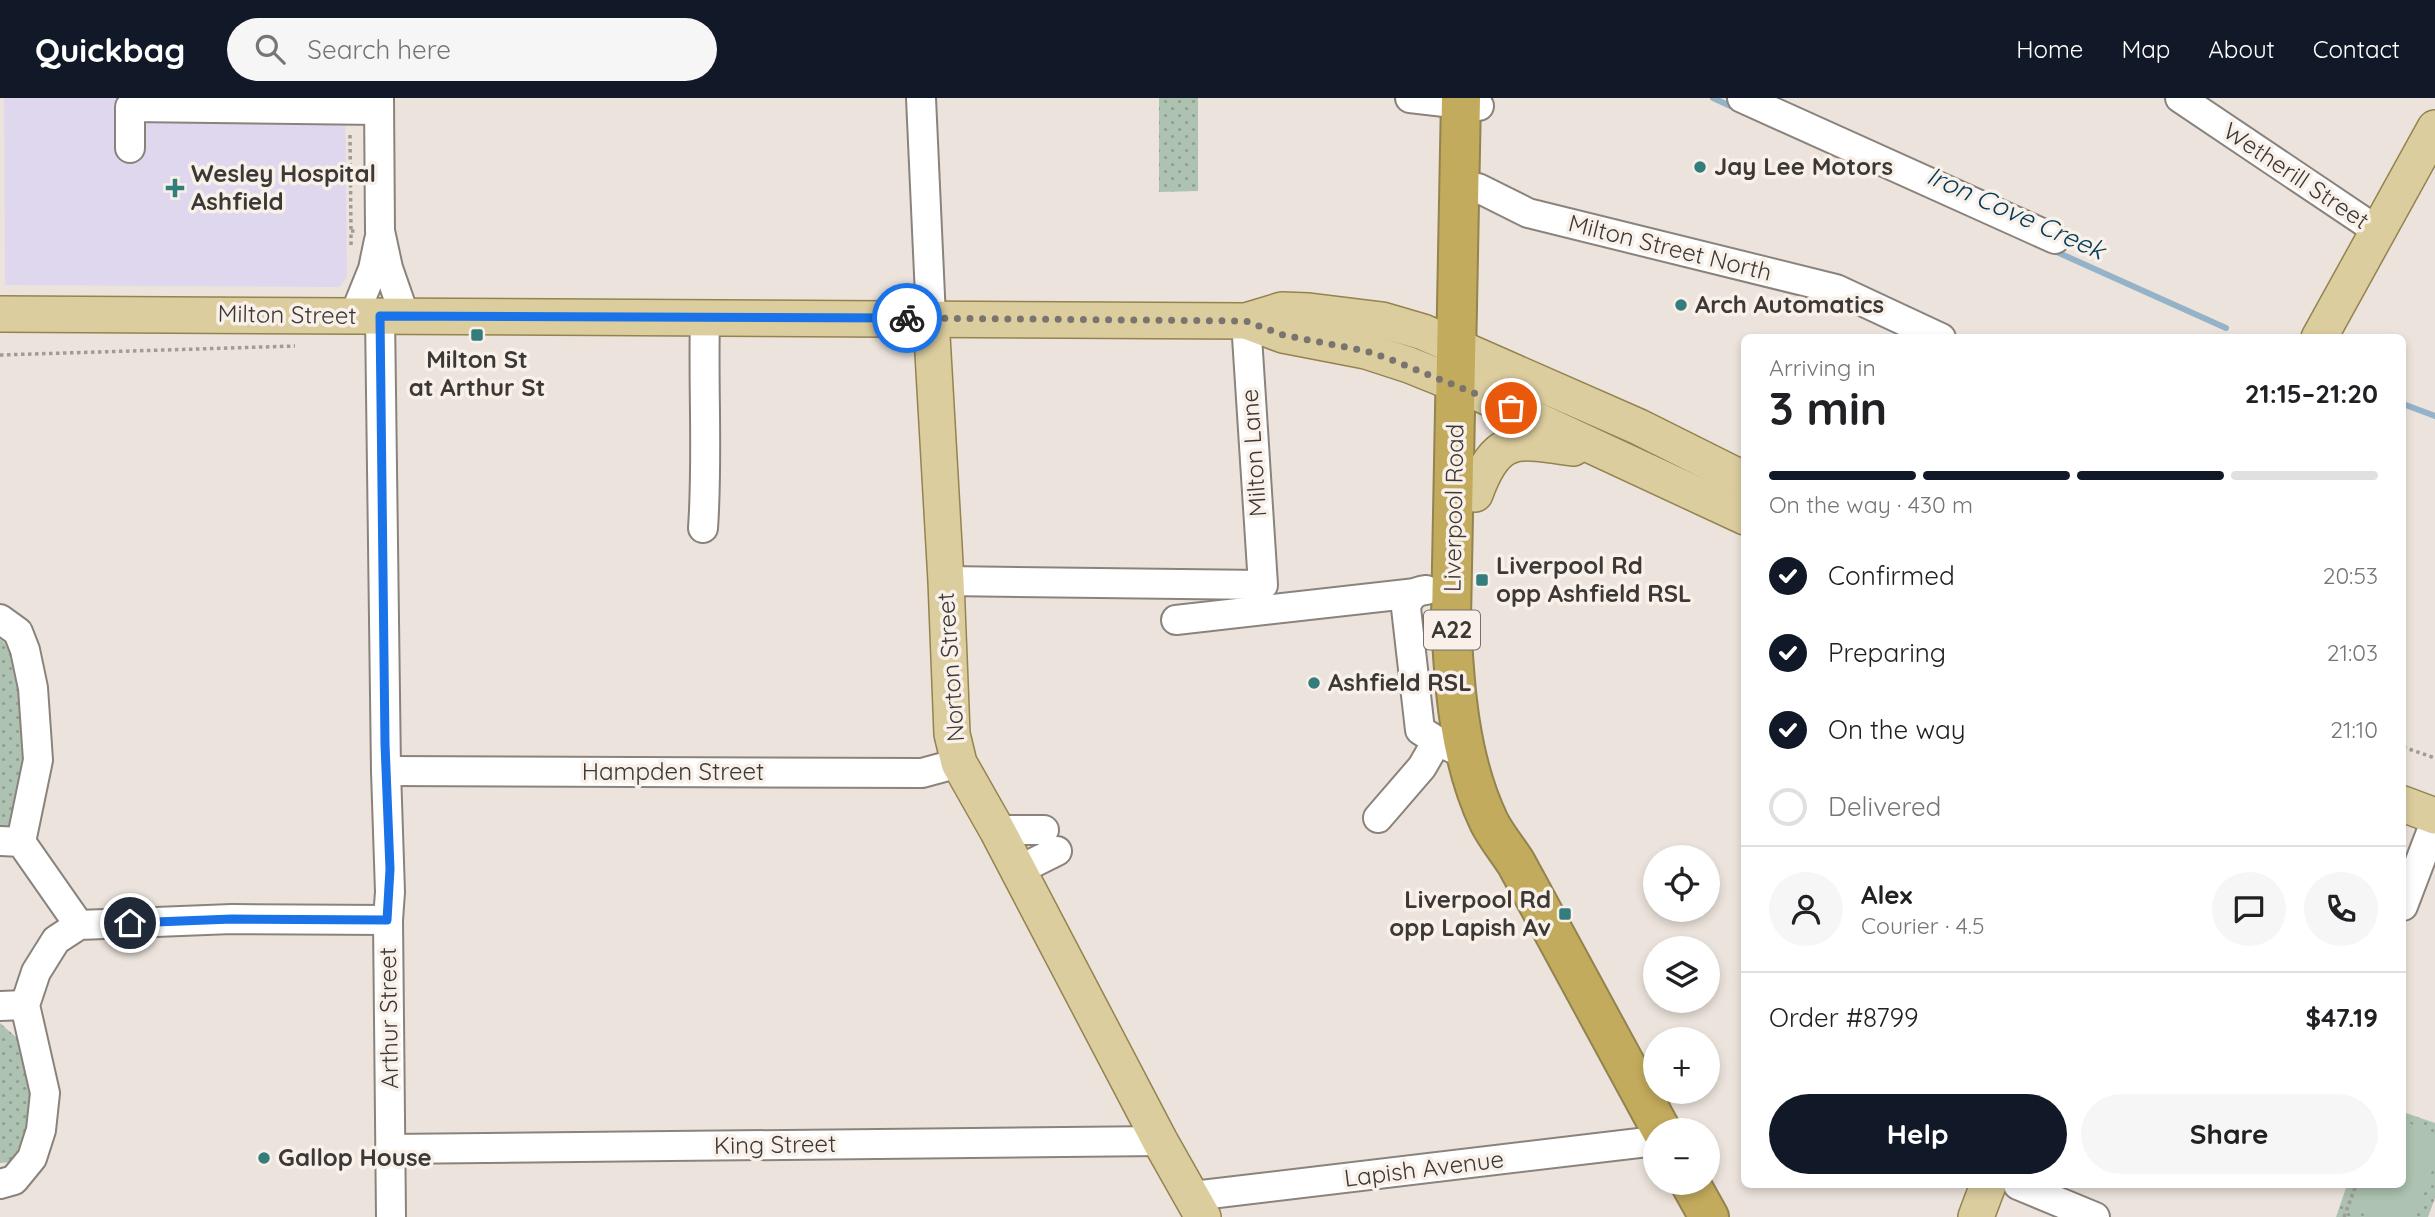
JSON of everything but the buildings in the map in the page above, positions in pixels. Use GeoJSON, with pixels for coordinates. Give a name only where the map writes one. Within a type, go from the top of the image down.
{"type":"FeatureCollection","features":[{"type":"Feature","properties":{"kind":"highway","name":"Liverpool Road"},"geometry":{"type":"LineString","coordinates":[[1470,101],[1478,188],[1467,371],[1434,591],[1454,672],[1441,742],[1471,775],[1489,823],[1516,863],[1654,1118]]}},
{"type":"Feature","properties":{"kind":"highway","name":"Liverpool Road"},"geometry":{"type":"LineString","coordinates":[[1470,101],[1467,371],[1475,494],[1472,666],[1483,754],[1516,863]]}},
{"type":"Feature","properties":{"kind":"highway"},"geometry":{"type":"LineString","coordinates":[[1697,1195],[1709,1217]]}},
{"type":"Feature","properties":{"kind":"main road"},"geometry":{"type":"LineString","coordinates":[[2321,334],[2435,128]]}},
{"type":"Feature","properties":{"kind":"main road","name":"Milton Street"},"geometry":{"type":"LineString","coordinates":[[0,314],[1246,321],[1283,335],[1467,371]]}},
{"type":"Feature","properties":{"kind":"main road","name":"Norton Street"},"geometry":{"type":"LineString","coordinates":[[931,318],[952,734],[959,763],[1160,1141],[1198,1207]]}},
{"type":"Feature","properties":{"kind":"main road"},"geometry":{"type":"LineString","coordinates":[[1467,371],[1604,452],[1741,515]]}},
{"type":"Feature","properties":{"kind":"main road"},"geometry":{"type":"LineString","coordinates":[[1467,371],[1639,427],[1741,478]]}},
{"type":"Feature","properties":{"kind":"main road"},"geometry":{"type":"LineString","coordinates":[[1475,494],[1488,463],[1505,447],[1515,443],[1526,442],[1604,452]]}},
{"type":"Feature","properties":{"kind":"main road"},"geometry":{"type":"LineString","coordinates":[[2406,805],[2435,816]]}},
{"type":"Feature","properties":{"kind":"main road"},"geometry":{"type":"LineString","coordinates":[[1976,1217],[1987,1188]]}},
{"type":"Feature","properties":{"kind":"street","name":"Norton Street"},"geometry":{"type":"LineString","coordinates":[[921,98],[931,318]]}},
{"type":"Feature","properties":{"kind":"street"},"geometry":{"type":"LineString","coordinates":[[1410,98],[1470,101]]}},
{"type":"Feature","properties":{"kind":"street"},"geometry":{"type":"LineString","coordinates":[[1742,98],[2055,239]]}},
{"type":"Feature","properties":{"kind":"street","name":"Wetherill Street"},"geometry":{"type":"LineString","coordinates":[[2180,98],[2378,231]]}},
{"type":"Feature","properties":{"kind":"street"},"geometry":{"type":"LineString","coordinates":[[130,148],[130,107],[350,109],[379,104]]}},
{"type":"Feature","properties":{"kind":"street","name":"Arthur Street"},"geometry":{"type":"LineString","coordinates":[[379,104],[380,231],[373,269],[380,316],[390,880],[387,920],[391,1217]]}},
{"type":"Feature","properties":{"kind":"street","name":"Milton Street North"},"geometry":{"type":"LineString","coordinates":[[1478,188],[1528,213],[1836,289],[1932,334]]}},
{"type":"Feature","properties":{"kind":"street","name":"Arthur Street"},"geometry":{"type":"LineString","coordinates":[[380,231],[388,268],[380,316]]}},
{"type":"Feature","properties":{"kind":"street"},"geometry":{"type":"LineString","coordinates":[[703,528],[706,480],[703,385],[705,317]]}},
{"type":"Feature","properties":{"kind":"street","name":"Milton Lane"},"geometry":{"type":"LineString","coordinates":[[946,581],[1263,585],[1246,321]]}},
{"type":"Feature","properties":{"kind":"street"},"geometry":{"type":"LineString","coordinates":[[1176,620],[1434,591]]}},
{"type":"Feature","properties":{"kind":"street"},"geometry":{"type":"LineString","coordinates":[[1378,818],[1441,742],[1406,608],[1409,597],[1434,591]]}},
{"type":"Feature","properties":{"kind":"street"},"geometry":{"type":"LineString","coordinates":[[0,619],[18,632],[25,650],[33,688],[38,760],[10,842],[79,925]]}},
{"type":"Feature","properties":{"kind":"street","name":"Hampden Street"},"geometry":{"type":"LineString","coordinates":[[386,771],[922,773],[959,763]]}},
{"type":"Feature","properties":{"kind":"street"},"geometry":{"type":"LineString","coordinates":[[2406,898],[2430,835],[2435,829]]}},
{"type":"Feature","properties":{"kind":"street"},"geometry":{"type":"LineString","coordinates":[[997,830],[1050,841],[1018,870]]}},
{"type":"Feature","properties":{"kind":"street"},"geometry":{"type":"LineString","coordinates":[[0,1184],[15,1180],[32,1158],[41,1130],[46,1093],[12,1006],[56,940],[79,925],[232,919],[387,920]]}},
{"type":"Feature","properties":{"kind":"street","name":"King Street"},"geometry":{"type":"LineString","coordinates":[[390,1149],[1160,1141]]}},
{"type":"Feature","properties":{"kind":"street","name":"Lapish Avenue"},"geometry":{"type":"LineString","coordinates":[[1198,1207],[1643,1143]]}},
{"type":"Feature","properties":{"kind":"street"},"geometry":{"type":"LineString","coordinates":[[2025,1188],[2095,1217]]}},
{"type":"Feature","properties":{"kind":"path"},"geometry":{"type":"LineString","coordinates":[[350,109],[351,231]]}},
{"type":"Feature","properties":{"kind":"path"},"geometry":{"type":"LineString","coordinates":[[0,355],[297,346]]}},
{"type":"Feature","properties":{"kind":"path"},"geometry":{"type":"LineString","coordinates":[[2406,748],[2435,758]]}},
{"type":"Feature","properties":{"kind":"path"},"geometry":{"type":"LineString","coordinates":[[2344,1217],[2355,1188]]}},
{"type":"Feature","properties":{"kind":"shaded area","name":"Wesley Hospital Ashfield"},"geometry":{"type":"Polygon","coordinates":[[[4,98],[345,98],[347,277],[339,287],[5,285],[4,98]]]}},
{"type":"Feature","properties":{"kind":"green space"},"geometry":{"type":"Polygon","coordinates":[[[1159,98],[1198,98],[1198,191],[1159,192],[1159,98]]]}},
{"type":"Feature","properties":{"kind":"green space"},"geometry":{"type":"Polygon","coordinates":[[[0,639],[17,652],[30,759],[11,826],[0,829],[0,639]]]}},
{"type":"Feature","properties":{"kind":"green space"},"geometry":{"type":"Polygon","coordinates":[[[0,1023],[17,1038],[32,1086],[28,1130],[11,1162],[0,1163],[0,1023]]]}},
{"type":"Feature","properties":{"kind":"green space"},"geometry":{"type":"Polygon","coordinates":[[[2406,1113],[2435,1123],[2435,1198],[2428,1217],[2336,1217],[2346,1188],[2406,1188],[2406,1113]]]}},
{"type":"Feature","properties":{"kind":"green space"},"geometry":{"type":"Polygon","coordinates":[[[2406,1122],[2435,1133],[2435,1162],[2416,1217],[2373,1217],[2343,1207],[2350,1188],[2406,1188],[2406,1122]]]}},
{"type":"Feature","properties":{"kind":"waterway","name":"Iron Cove Creek"},"geometry":{"type":"LineString","coordinates":[[1713,98],[1737,109]]}},
{"type":"Feature","properties":{"kind":"waterway","name":"Iron Cove Creek"},"geometry":{"type":"LineString","coordinates":[[2050,249],[2226,328]]}},
{"type":"Feature","properties":{"kind":"waterway","name":"Iron Cove Creek"},"geometry":{"type":"LineString","coordinates":[[2406,405],[2435,416]]}},
{"type":"Feature","properties":{"kind":"way so far"},"geometry":{"type":"LineString","coordinates":[[907,318],[1246,321],[1283,335],[1366,351],[1409,365],[1511,408]]}},
{"type":"Feature","properties":{"kind":"place","name":"Jay Lee Motors"},"geometry":{"type":"Point","coordinates":[1700,167]}},
{"type":"Feature","properties":{"kind":"place","name":"Wesley Hospital Ashfield"},"geometry":{"type":"Point","coordinates":[175,188]}},
{"type":"Feature","properties":{"kind":"place","name":"Arch Automatics"},"geometry":{"type":"Point","coordinates":[1681,305]}},
{"type":"Feature","properties":{"kind":"place","name":"Milton St at Arthur St"},"geometry":{"type":"Point","coordinates":[477,335]}},
{"type":"Feature","properties":{"kind":"place","name":"Liverpool Rd opp Ashfield RSL"},"geometry":{"type":"Point","coordinates":[1482,580]}},
{"type":"Feature","properties":{"kind":"place","name":"Ashfield RSL"},"geometry":{"type":"Point","coordinates":[1314,683]}},
{"type":"Feature","properties":{"kind":"place","name":"Liverpool Rd opp Lapish Av"},"geometry":{"type":"Point","coordinates":[1565,914]}},
{"type":"Feature","properties":{"kind":"place","name":"Gallop House"},"geometry":{"type":"Point","coordinates":[264,1158]}},
{"type":"Feature","properties":{"kind":"route"},"geometry":{"type":"LineString","coordinates":[[130,923],[232,919],[387,920],[390,869],[385,744],[380,316],[907,318]]}}]}
